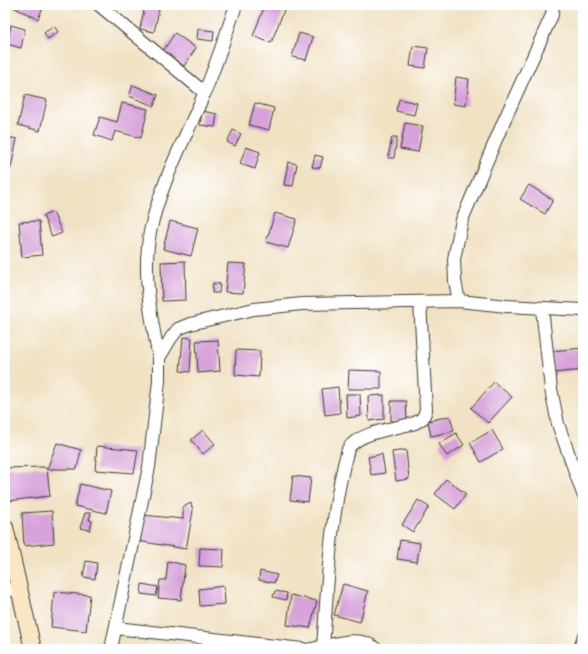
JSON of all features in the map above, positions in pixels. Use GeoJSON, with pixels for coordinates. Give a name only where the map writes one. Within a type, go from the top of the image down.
{"type":"FeatureCollection","features":[{"type":"Feature","properties":{"kind":"street"},"geometry":{"type":"LineString","coordinates":[[99,5],[205,93]]}},
{"type":"Feature","properties":{"kind":"street"},"geometry":{"type":"LineString","coordinates":[[111,649],[149,467],[160,381],[159,358],[146,268],[150,233],[157,207],[205,93],[236,5]]}},
{"type":"Feature","properties":{"kind":"street"},"geometry":{"type":"LineString","coordinates":[[459,301],[455,281],[454,259],[462,220],[503,123],[552,15],[554,5]]}},
{"type":"Feature","properties":{"kind":"street"},"geometry":{"type":"LineString","coordinates":[[159,358],[178,329],[190,324],[254,309],[354,301],[459,301],[583,310]]}},
{"type":"Feature","properties":{"kind":"street"},"geometry":{"type":"LineString","coordinates":[[376,649],[363,642],[348,641],[317,648],[338,490],[348,449],[352,443],[361,438],[415,423],[423,418],[426,410],[420,302]]}},
{"type":"Feature","properties":{"kind":"street"},"geometry":{"type":"LineString","coordinates":[[542,308],[551,388],[558,424],[583,494]]}},
{"type":"Feature","properties":{"kind":"street"},"geometry":{"type":"LineString","coordinates":[[5,527],[12,590],[33,649]]}},
{"type":"Feature","properties":{"kind":"street"},"geometry":{"type":"LineString","coordinates":[[116,628],[303,649]]}},
{"type":"Feature","properties":{"kind":"street"},"geometry":{"type":"LineString","coordinates":[[580,649],[583,638]]}},
{"type":"Feature","properties":{"kind":"building"},"geometry":{"type":"Polygon","coordinates":[[[9,5],[44,5],[38,19],[9,5]]]}},
{"type":"Feature","properties":{"kind":"building"},"geometry":{"type":"Polygon","coordinates":[[[145,5],[160,5],[154,32],[140,29],[145,5]]]}},
{"type":"Feature","properties":{"kind":"building"},"geometry":{"type":"Polygon","coordinates":[[[265,5],[286,5],[271,43],[253,36],[265,5]]]}},
{"type":"Feature","properties":{"kind":"building"},"geometry":{"type":"Polygon","coordinates":[[[11,25],[25,29],[21,48],[7,44],[11,25]]]}},
{"type":"Feature","properties":{"kind":"building"},"geometry":{"type":"Polygon","coordinates":[[[54,26],[58,32],[48,39],[44,33],[54,26]]]}},
{"type":"Feature","properties":{"kind":"building"},"geometry":{"type":"Polygon","coordinates":[[[198,29],[214,31],[213,41],[197,39],[198,29]]]}},
{"type":"Feature","properties":{"kind":"building"},"geometry":{"type":"Polygon","coordinates":[[[175,33],[196,48],[184,66],[163,51],[175,33]]]}},
{"type":"Feature","properties":{"kind":"building"},"geometry":{"type":"Polygon","coordinates":[[[299,33],[313,37],[306,60],[292,57],[299,33]]]}},
{"type":"Feature","properties":{"kind":"building"},"geometry":{"type":"Polygon","coordinates":[[[413,46],[428,48],[425,68],[410,66],[413,46]]]}},
{"type":"Feature","properties":{"kind":"building"},"geometry":{"type":"Polygon","coordinates":[[[456,77],[469,79],[466,106],[453,104],[456,77]]]}},
{"type":"Feature","properties":{"kind":"building"},"geometry":{"type":"Polygon","coordinates":[[[133,85],[158,95],[154,106],[129,96],[133,85]]]}},
{"type":"Feature","properties":{"kind":"building"},"geometry":{"type":"Polygon","coordinates":[[[25,95],[47,100],[40,131],[18,125],[25,95]]]}},
{"type":"Feature","properties":{"kind":"building"},"geometry":{"type":"Polygon","coordinates":[[[399,99],[417,103],[414,115],[396,111],[399,99]]]}},
{"type":"Feature","properties":{"kind":"building"},"geometry":{"type":"Polygon","coordinates":[[[122,103],[148,109],[141,138],[115,131],[112,141],[94,135],[100,117],[117,122],[122,103]]]}},
{"type":"Feature","properties":{"kind":"building"},"geometry":{"type":"Polygon","coordinates":[[[255,103],[274,108],[269,130],[249,125],[255,103]]]}},
{"type":"Feature","properties":{"kind":"building"},"geometry":{"type":"Polygon","coordinates":[[[202,111],[217,114],[215,127],[200,125],[202,111]]]}},
{"type":"Feature","properties":{"kind":"building"},"geometry":{"type":"Polygon","coordinates":[[[405,123],[423,126],[418,152],[400,149],[405,123]]]}},
{"type":"Feature","properties":{"kind":"building"},"geometry":{"type":"Polygon","coordinates":[[[233,130],[241,134],[235,146],[227,142],[233,130]]]}},
{"type":"Feature","properties":{"kind":"building"},"geometry":{"type":"Polygon","coordinates":[[[7,137],[17,139],[11,168],[5,167],[7,137]]]}},
{"type":"Feature","properties":{"kind":"building"},"geometry":{"type":"Polygon","coordinates":[[[392,137],[397,137],[394,158],[388,158],[392,137]]]}},
{"type":"Feature","properties":{"kind":"building"},"geometry":{"type":"Polygon","coordinates":[[[246,147],[260,152],[255,169],[240,164],[246,147]]]}},
{"type":"Feature","properties":{"kind":"building"},"geometry":{"type":"Polygon","coordinates":[[[315,155],[323,157],[320,168],[312,167],[315,155]]]}},
{"type":"Feature","properties":{"kind":"building"},"geometry":{"type":"Polygon","coordinates":[[[288,162],[297,164],[293,186],[284,185],[288,162]]]}},
{"type":"Feature","properties":{"kind":"building"},"geometry":{"type":"Polygon","coordinates":[[[529,185],[553,200],[545,214],[520,199],[529,185]]]}},
{"type":"Feature","properties":{"kind":"building"},"geometry":{"type":"Polygon","coordinates":[[[53,212],[62,233],[52,237],[43,216],[53,212]]]}},
{"type":"Feature","properties":{"kind":"building"},"geometry":{"type":"Polygon","coordinates":[[[275,213],[297,219],[288,248],[266,242],[275,213]]]}},
{"type":"Feature","properties":{"kind":"building"},"geometry":{"type":"Polygon","coordinates":[[[39,221],[42,255],[22,257],[19,222],[39,221]]]}},
{"type":"Feature","properties":{"kind":"building"},"geometry":{"type":"Polygon","coordinates":[[[170,221],[198,228],[191,256],[163,249],[170,221]]]}},
{"type":"Feature","properties":{"kind":"building"},"geometry":{"type":"Polygon","coordinates":[[[185,261],[186,300],[162,301],[161,262],[185,261]]]}},
{"type":"Feature","properties":{"kind":"building"},"geometry":{"type":"Polygon","coordinates":[[[228,263],[246,264],[243,293],[225,292],[228,263]]]}},
{"type":"Feature","properties":{"kind":"building"},"geometry":{"type":"Polygon","coordinates":[[[213,283],[220,284],[219,293],[212,293],[213,283]]]}},
{"type":"Feature","properties":{"kind":"building"},"geometry":{"type":"Polygon","coordinates":[[[183,337],[192,338],[190,372],[180,371],[183,337]]]}},
{"type":"Feature","properties":{"kind":"building"},"geometry":{"type":"Polygon","coordinates":[[[218,340],[220,371],[198,373],[196,341],[218,340]]]}},
{"type":"Feature","properties":{"kind":"building"},"geometry":{"type":"Polygon","coordinates":[[[583,348],[583,370],[553,373],[551,351],[583,348]]]}},
{"type":"Feature","properties":{"kind":"building"},"geometry":{"type":"Polygon","coordinates":[[[236,350],[260,351],[259,377],[235,375],[236,350]]]}},
{"type":"Feature","properties":{"kind":"building"},"geometry":{"type":"Polygon","coordinates":[[[349,370],[381,371],[381,389],[348,389],[349,370]]]}},
{"type":"Feature","properties":{"kind":"building"},"geometry":{"type":"Polygon","coordinates":[[[494,382],[512,397],[488,423],[471,408],[494,382]]]}},
{"type":"Feature","properties":{"kind":"building"},"geometry":{"type":"Polygon","coordinates":[[[338,387],[340,413],[325,415],[322,389],[338,387]]]}},
{"type":"Feature","properties":{"kind":"building"},"geometry":{"type":"Polygon","coordinates":[[[346,394],[360,394],[361,416],[347,418],[346,394]]]}},
{"type":"Feature","properties":{"kind":"building"},"geometry":{"type":"Polygon","coordinates":[[[384,395],[384,419],[369,421],[368,396],[384,395]]]}},
{"type":"Feature","properties":{"kind":"building"},"geometry":{"type":"Polygon","coordinates":[[[391,401],[406,401],[407,421],[391,421],[391,401]]]}},
{"type":"Feature","properties":{"kind":"building"},"geometry":{"type":"Polygon","coordinates":[[[450,416],[454,431],[431,436],[428,421],[450,416]]]}},
{"type":"Feature","properties":{"kind":"building"},"geometry":{"type":"Polygon","coordinates":[[[203,430],[215,444],[203,454],[191,440],[203,430]]]}},
{"type":"Feature","properties":{"kind":"building"},"geometry":{"type":"Polygon","coordinates":[[[492,430],[503,449],[481,462],[470,443],[492,430]]]}},
{"type":"Feature","properties":{"kind":"building"},"geometry":{"type":"Polygon","coordinates":[[[456,433],[464,445],[447,456],[439,444],[456,433]]]}},
{"type":"Feature","properties":{"kind":"building"},"geometry":{"type":"Polygon","coordinates":[[[57,443],[81,450],[77,469],[47,469],[57,443]]]}},
{"type":"Feature","properties":{"kind":"building"},"geometry":{"type":"Polygon","coordinates":[[[97,446],[138,450],[134,473],[95,470],[97,446]]]}},
{"type":"Feature","properties":{"kind":"building"},"geometry":{"type":"Polygon","coordinates":[[[406,450],[409,479],[396,481],[392,452],[406,450]]]}},
{"type":"Feature","properties":{"kind":"building"},"geometry":{"type":"Polygon","coordinates":[[[382,454],[385,473],[371,475],[368,457],[382,454]]]}},
{"type":"Feature","properties":{"kind":"building"},"geometry":{"type":"Polygon","coordinates":[[[43,467],[47,469],[50,496],[8,501],[5,468],[43,467]]]}},
{"type":"Feature","properties":{"kind":"building"},"geometry":{"type":"Polygon","coordinates":[[[293,476],[311,478],[308,502],[290,500],[293,476]]]}},
{"type":"Feature","properties":{"kind":"building"},"geometry":{"type":"Polygon","coordinates":[[[446,479],[466,494],[455,509],[435,494],[446,479]]]}},
{"type":"Feature","properties":{"kind":"building"},"geometry":{"type":"Polygon","coordinates":[[[80,484],[111,491],[106,513],[75,506],[80,484]]]}},
{"type":"Feature","properties":{"kind":"building"},"geometry":{"type":"Polygon","coordinates":[[[418,500],[429,507],[413,532],[402,525],[418,500]]]}},
{"type":"Feature","properties":{"kind":"building"},"geometry":{"type":"Polygon","coordinates":[[[191,503],[193,511],[186,549],[137,541],[142,515],[183,519],[183,507],[191,503]]]}},
{"type":"Feature","properties":{"kind":"building"},"geometry":{"type":"Polygon","coordinates":[[[52,511],[54,543],[24,546],[22,513],[52,511]]]}},
{"type":"Feature","properties":{"kind":"building"},"geometry":{"type":"Polygon","coordinates":[[[85,513],[91,513],[89,520],[92,521],[90,530],[80,528],[85,513]]]}},
{"type":"Feature","properties":{"kind":"building"},"geometry":{"type":"Polygon","coordinates":[[[400,540],[420,543],[417,562],[397,559],[400,540]]]}},
{"type":"Feature","properties":{"kind":"building"},"geometry":{"type":"Polygon","coordinates":[[[200,548],[224,549],[223,567],[199,566],[200,548]]]}},
{"type":"Feature","properties":{"kind":"building"},"geometry":{"type":"Polygon","coordinates":[[[86,561],[97,563],[95,579],[83,577],[86,561]]]}},
{"type":"Feature","properties":{"kind":"building"},"geometry":{"type":"Polygon","coordinates":[[[168,561],[185,565],[181,600],[158,598],[160,580],[166,580],[168,561]]]}},
{"type":"Feature","properties":{"kind":"building"},"geometry":{"type":"Polygon","coordinates":[[[260,571],[277,575],[274,583],[259,580],[260,571]]]}},
{"type":"Feature","properties":{"kind":"building"},"geometry":{"type":"Polygon","coordinates":[[[142,584],[158,587],[156,596],[141,594],[142,584]]]}},
{"type":"Feature","properties":{"kind":"building"},"geometry":{"type":"Polygon","coordinates":[[[343,584],[368,591],[360,622],[334,615],[343,584]]]}},
{"type":"Feature","properties":{"kind":"building"},"geometry":{"type":"Polygon","coordinates":[[[224,586],[225,604],[200,606],[199,589],[224,586]]]}},
{"type":"Feature","properties":{"kind":"building"},"geometry":{"type":"Polygon","coordinates":[[[275,591],[287,593],[286,600],[273,597],[275,591]]]}},
{"type":"Feature","properties":{"kind":"building"},"geometry":{"type":"Polygon","coordinates":[[[54,592],[90,595],[86,631],[51,627],[54,592]]]}},
{"type":"Feature","properties":{"kind":"building"},"geometry":{"type":"Polygon","coordinates":[[[291,595],[317,601],[310,628],[287,625],[291,595]]]}}]}
